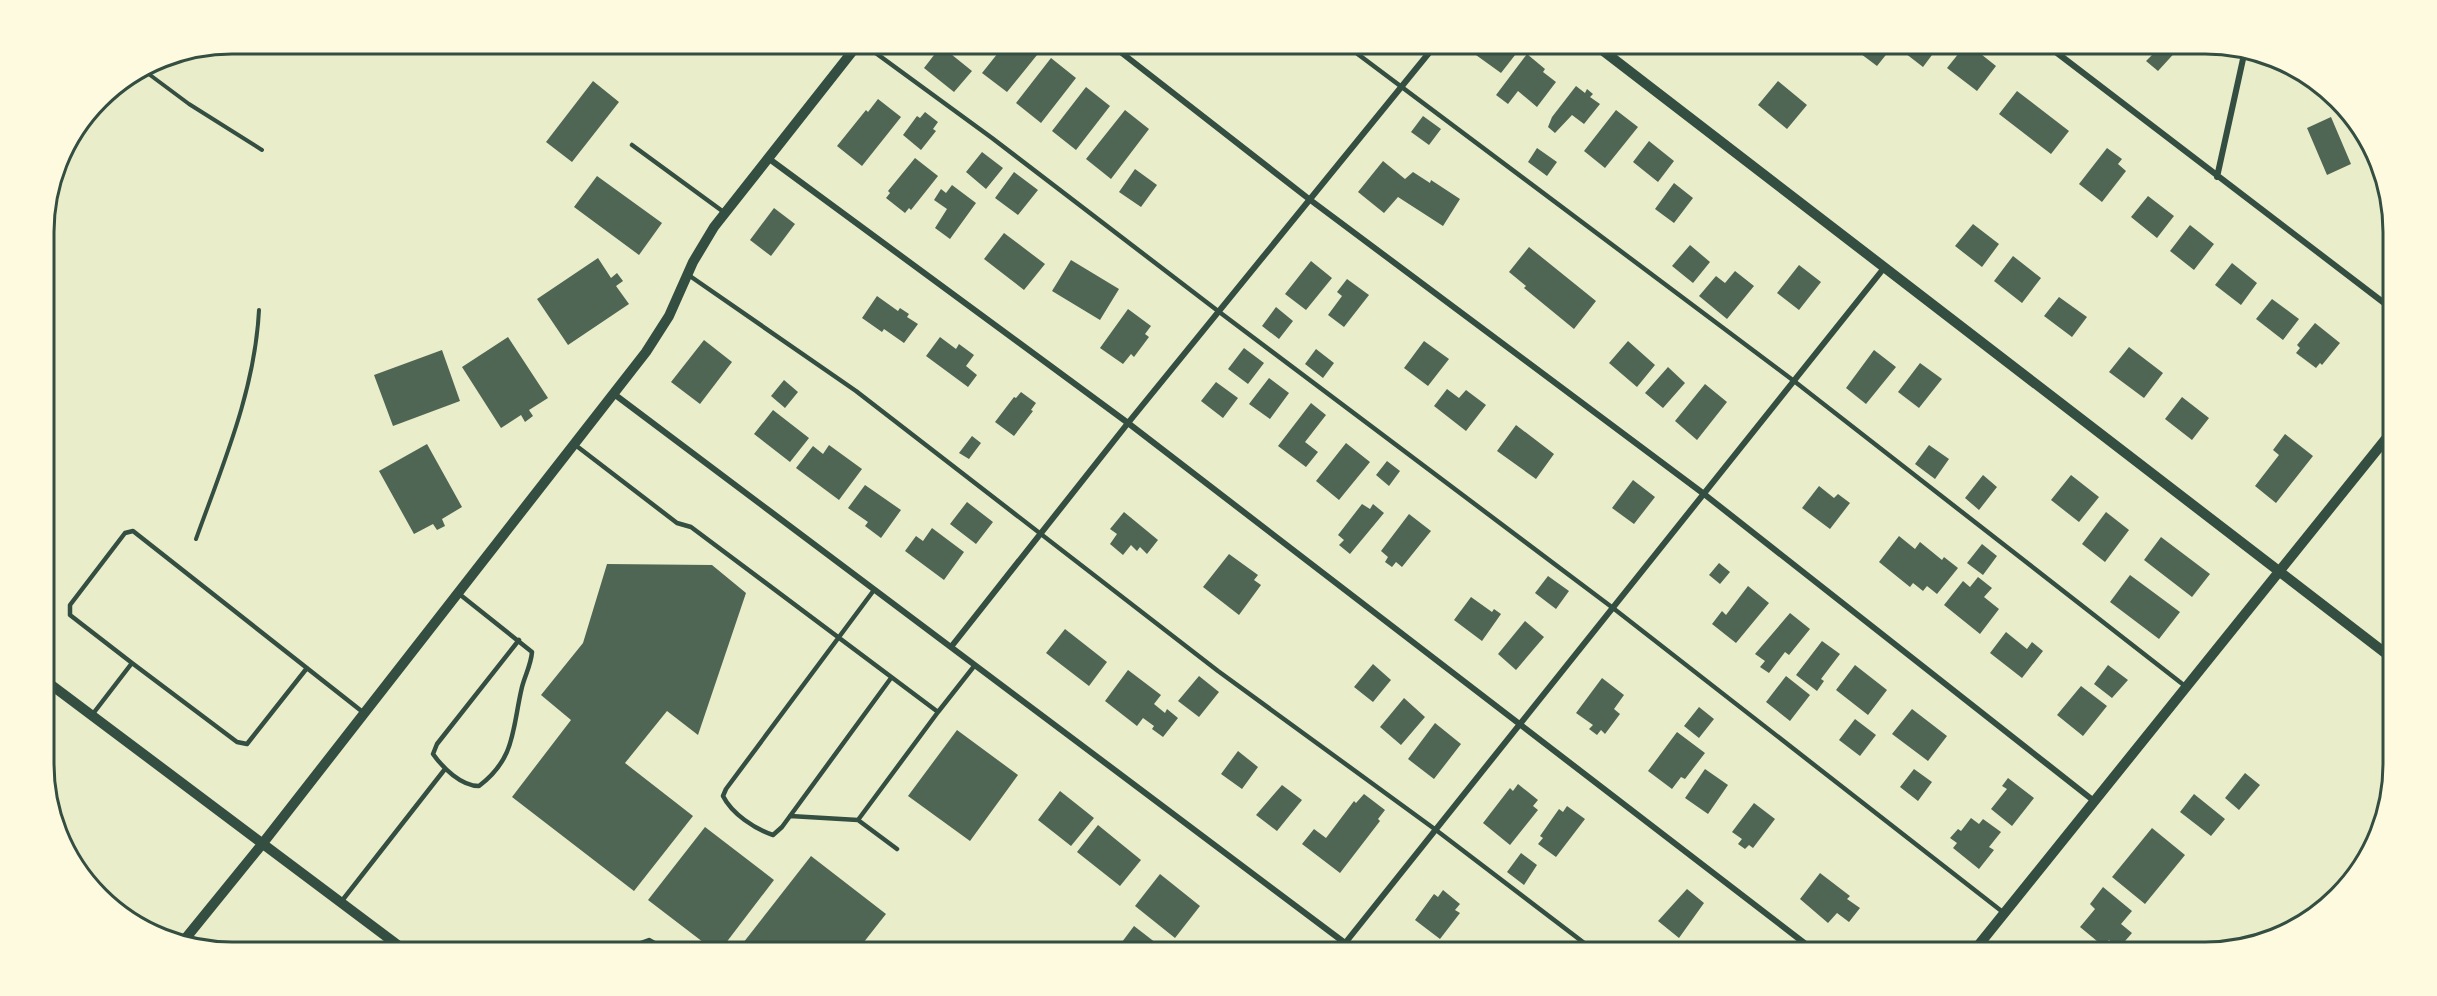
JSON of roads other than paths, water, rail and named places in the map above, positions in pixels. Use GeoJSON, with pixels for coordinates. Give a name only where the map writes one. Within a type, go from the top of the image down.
{"type":"FeatureCollection","features":[{"type":"Feature","properties":{"kind":"street"},"geometry":{"type":"LineString","coordinates":[[187,936],[263,843],[646,352],[669,316],[687,274],[714,227],[853,54]]}},
{"type":"Feature","properties":{"kind":"street"},"geometry":{"type":"LineString","coordinates":[[1122,54],[1309,198],[1704,494],[2094,801]]}},
{"type":"Feature","properties":{"kind":"street"},"geometry":{"type":"LineString","coordinates":[[951,647],[1309,198],[1429,54]]}},
{"type":"Feature","properties":{"kind":"street"},"geometry":{"type":"LineString","coordinates":[[1606,54],[2383,651]]}},
{"type":"Feature","properties":{"kind":"street"},"geometry":{"type":"LineString","coordinates":[[2057,54],[2383,302]]}},
{"type":"Feature","properties":{"kind":"street"},"geometry":{"type":"LineString","coordinates":[[2217,177],[2243,58]]}},
{"type":"Feature","properties":{"kind":"street"},"geometry":{"type":"LineString","coordinates":[[768,158],[1128,423],[1803,942]]}},
{"type":"Feature","properties":{"kind":"street"},"geometry":{"type":"LineString","coordinates":[[1347,942],[1884,268]]}},
{"type":"Feature","properties":{"kind":"street"},"geometry":{"type":"LineString","coordinates":[[614,394],[1342,942]]}},
{"type":"Feature","properties":{"kind":"street"},"geometry":{"type":"LineString","coordinates":[[1981,942],[2383,441]]}},
{"type":"Feature","properties":{"kind":"street"},"geometry":{"type":"LineString","coordinates":[[54,687],[394,942]]}},
{"type":"Feature","properties":{"kind":"lane"},"geometry":{"type":"LineString","coordinates":[[875,54],[992,138],[1613,608],[2004,913]]}},
{"type":"Feature","properties":{"kind":"lane"},"geometry":{"type":"LineString","coordinates":[[1356,54],[1794,381],[2186,687]]}},
{"type":"Feature","properties":{"kind":"lane"},"geometry":{"type":"LineString","coordinates":[[633,145],[725,213]]}},
{"type":"Feature","properties":{"kind":"lane"},"geometry":{"type":"LineString","coordinates":[[687,274],[856,391],[1218,671],[1436,830],[1583,942]]}},
{"type":"Feature","properties":{"kind":"lane"},"geometry":{"type":"LineString","coordinates":[[574,444],[677,523],[692,527],[938,712]]}},
{"type":"Feature","properties":{"kind":"lane"},"geometry":{"type":"LineString","coordinates":[[307,668],[247,744],[237,742],[70,615],[70,605],[125,533],[133,531],[307,668],[364,713]]}},
{"type":"Feature","properties":{"kind":"lane"},"geometry":{"type":"LineString","coordinates":[[874,590],[726,789],[723,796],[729,807],[763,832],[773,836],[891,678]]}},
{"type":"Feature","properties":{"kind":"lane"},"geometry":{"type":"LineString","coordinates":[[458,593],[519,640],[532,652],[531,663],[522,686],[509,751],[487,780],[479,786],[471,786],[445,769],[433,754],[437,744],[519,640]]}},
{"type":"Feature","properties":{"kind":"lane"},"geometry":{"type":"LineString","coordinates":[[92,715],[132,663]]}},
{"type":"Feature","properties":{"kind":"lane"},"geometry":{"type":"LineString","coordinates":[[858,820],[975,665]]}},
{"type":"Feature","properties":{"kind":"lane"},"geometry":{"type":"LineString","coordinates":[[341,902],[445,769]]}},
{"type":"Feature","properties":{"kind":"lane"},"geometry":{"type":"LineString","coordinates":[[790,816],[858,820],[897,849]]}}]}
